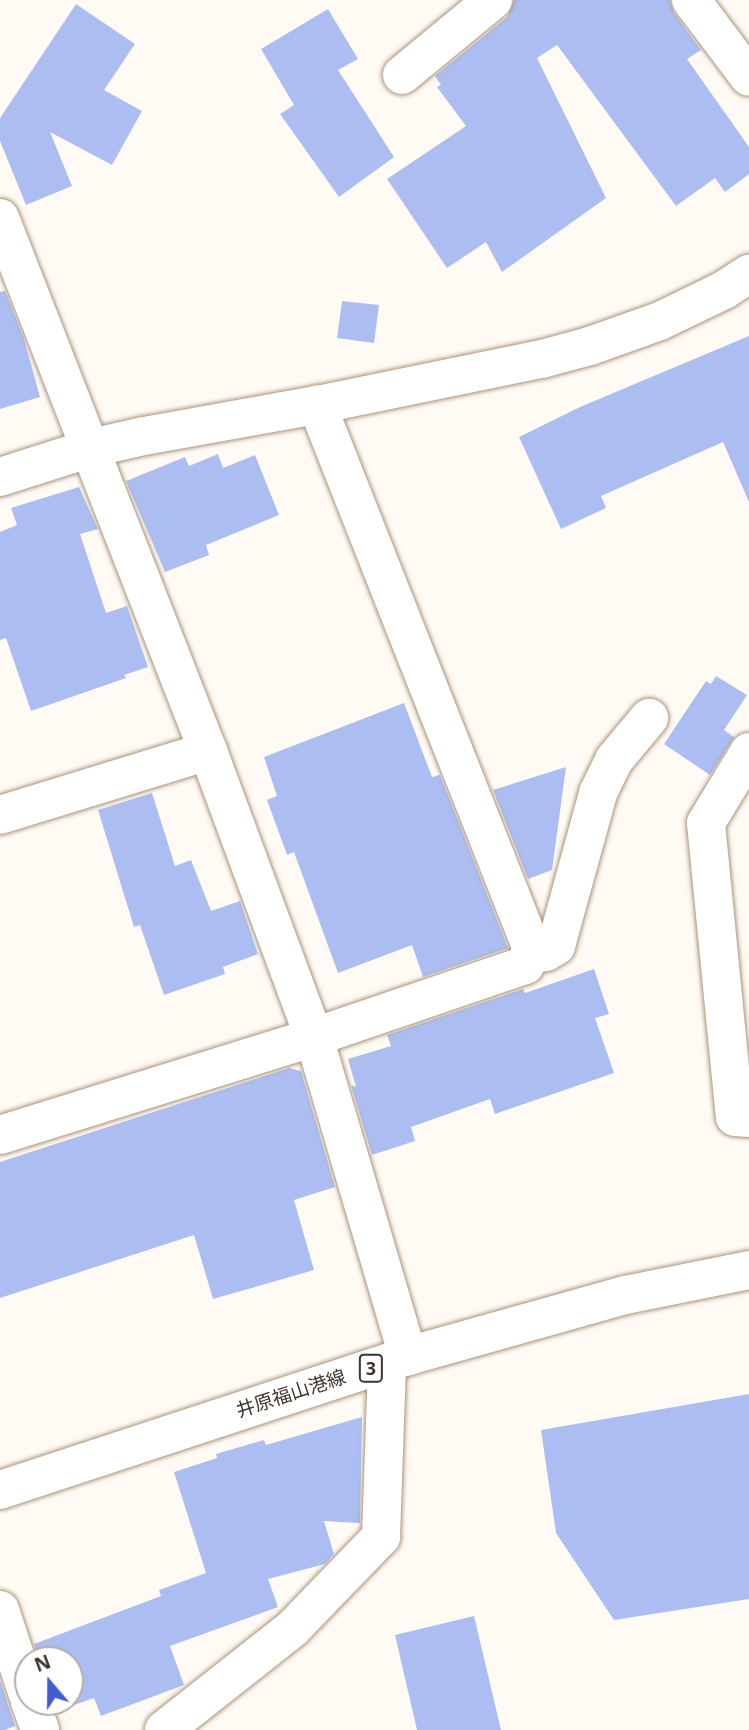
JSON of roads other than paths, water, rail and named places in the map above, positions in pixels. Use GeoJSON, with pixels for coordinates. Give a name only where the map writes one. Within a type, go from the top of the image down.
{"type":"FeatureCollection","features":[{"type":"Feature","properties":{"kind":"street"},"geometry":{"type":"LineString","coordinates":[[402,75],[493,0]]}},
{"type":"Feature","properties":{"kind":"street"},"geometry":{"type":"LineString","coordinates":[[691,0],[749,78]]}},
{"type":"Feature","properties":{"kind":"street"},"geometry":{"type":"LineString","coordinates":[[0,218],[208,751],[314,1037],[397,1360],[382,1537],[293,1628],[164,1730]]}},
{"type":"Feature","properties":{"kind":"street"},"geometry":{"type":"LineString","coordinates":[[0,477],[91,448],[317,405],[542,359],[590,346],[660,321],[724,290],[749,274]]}},
{"type":"Feature","properties":{"kind":"street"},"geometry":{"type":"LineString","coordinates":[[0,1135],[314,1037],[525,965],[530,955],[530,944],[317,405]]}},
{"type":"Feature","properties":{"kind":"street"},"geometry":{"type":"LineString","coordinates":[[530,955],[546,952],[556,946],[598,793],[614,760],[649,718]]}},
{"type":"Feature","properties":{"kind":"street"},"geometry":{"type":"LineString","coordinates":[[0,815],[208,751]]}},
{"type":"Feature","properties":{"kind":"street"},"geometry":{"type":"LineString","coordinates":[[749,752],[706,823],[735,1117],[749,1118]]}},
{"type":"Feature","properties":{"kind":"street","name":"井原福山港線"},"geometry":{"type":"LineString","coordinates":[[0,1490],[397,1360],[625,1296],[749,1270]]}},
{"type":"Feature","properties":{"kind":"street"},"geometry":{"type":"LineString","coordinates":[[0,1610],[14,1652]]}}]}
